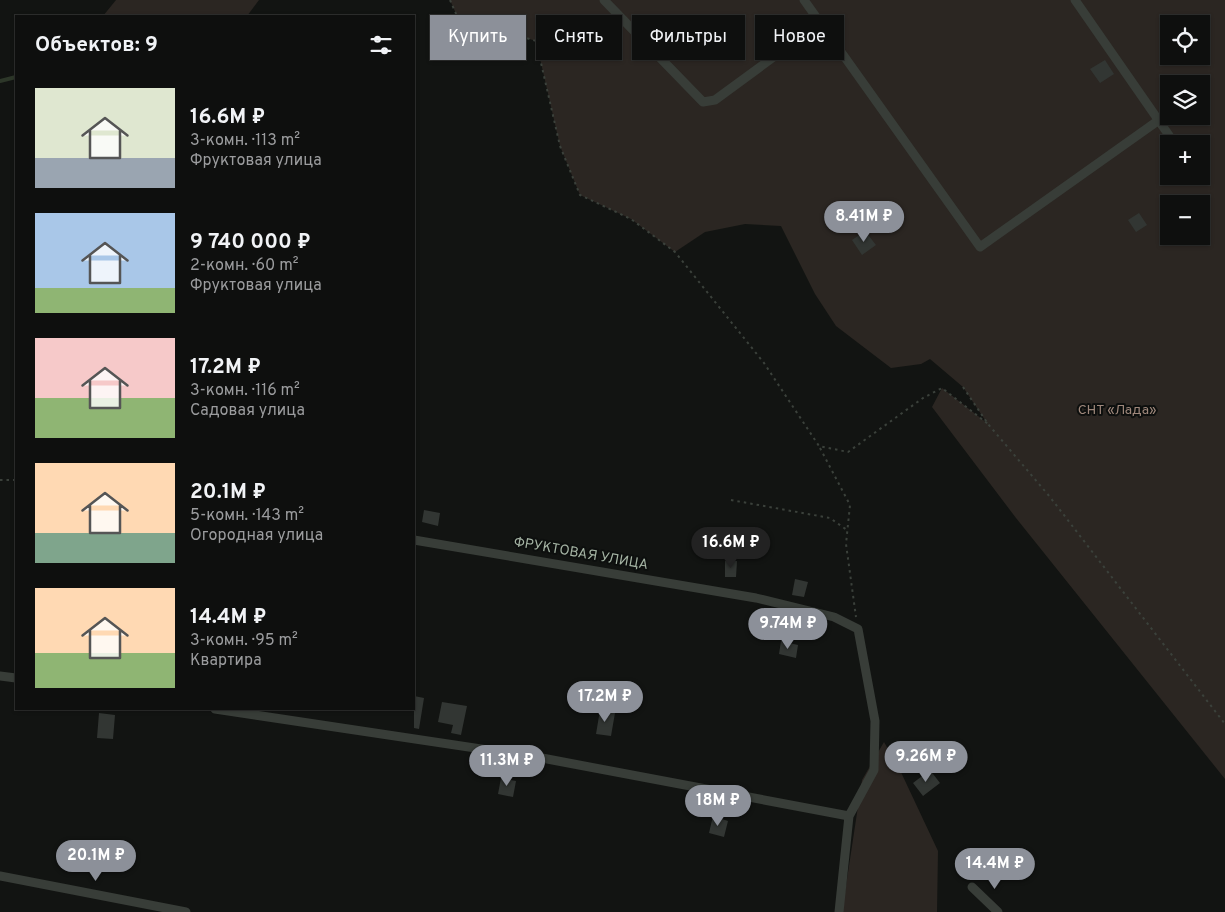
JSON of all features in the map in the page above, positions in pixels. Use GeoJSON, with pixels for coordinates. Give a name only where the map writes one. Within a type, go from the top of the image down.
{"type":"FeatureCollection","features":[{"type":"Feature","properties":{"kind":"street"},"geometry":{"type":"LineString","coordinates":[[604,0],[703,102],[715,100],[770,60]]}},
{"type":"Feature","properties":{"kind":"street"},"geometry":{"type":"LineString","coordinates":[[804,0],[814,15]]}},
{"type":"Feature","properties":{"kind":"street"},"geometry":{"type":"LineString","coordinates":[[1075,0],[1169,135]]}},
{"type":"Feature","properties":{"kind":"street"},"geometry":{"type":"LineString","coordinates":[[844,57],[980,247],[1159,120]]}},
{"type":"Feature","properties":{"kind":"street","name":"ФРУКТОВАЯ УЛИЦА"},"geometry":{"type":"LineString","coordinates":[[415,540],[756,598],[834,617],[858,629]]}},
{"type":"Feature","properties":{"kind":"street"},"geometry":{"type":"LineString","coordinates":[[839,912],[849,816],[874,770],[875,721],[858,629]]}},
{"type":"Feature","properties":{"kind":"street"},"geometry":{"type":"LineString","coordinates":[[0,676],[15,678]]}},
{"type":"Feature","properties":{"kind":"street"},"geometry":{"type":"LineString","coordinates":[[222,710],[542,758],[849,816]]}},
{"type":"Feature","properties":{"kind":"street"},"geometry":{"type":"LineString","coordinates":[[0,876],[186,912]]}},
{"type":"Feature","properties":{"kind":"street"},"geometry":{"type":"LineString","coordinates":[[972,886],[998,912]]}},
{"type":"Feature","properties":{"kind":"path"},"geometry":{"type":"LineString","coordinates":[[450,0],[457,16],[536,41],[560,146],[580,195],[631,218],[674,252],[764,363],[819,446],[850,505],[846,544],[858,629]]}},
{"type":"Feature","properties":{"kind":"path"},"geometry":{"type":"LineString","coordinates":[[963,387],[988,424],[1050,497],[1225,724]]}},
{"type":"Feature","properties":{"kind":"path"},"geometry":{"type":"LineString","coordinates":[[819,446],[848,452],[923,398],[942,388],[988,424]]}},
{"type":"Feature","properties":{"kind":"path"},"geometry":{"type":"LineString","coordinates":[[0,480],[15,480]]}},
{"type":"Feature","properties":{"kind":"path"},"geometry":{"type":"LineString","coordinates":[[731,500],[830,518],[847,530]]}},
{"type":"Feature","properties":{"kind":"green space"},"geometry":{"type":"Polygon","coordinates":[[[116,0],[259,0],[248,15],[104,15],[116,0]]]}},
{"type":"Feature","properties":{"kind":"green space","name":"СНТ «Лада»"},"geometry":{"type":"Polygon","coordinates":[[[450,0],[1225,0],[1225,779],[1016,518],[932,407],[942,388],[987,423],[963,387],[930,359],[921,364],[891,368],[836,326],[815,294],[781,226],[745,224],[705,232],[675,252],[631,219],[580,195],[560,146],[540,60],[622,60],[622,15],[536,15],[536,41],[526,38],[526,15],[457,15],[450,0]]]}},
{"type":"Feature","properties":{"kind":"green space"},"geometry":{"type":"Polygon","coordinates":[[[884,742],[899,768],[938,851],[937,912],[842,912],[862,780],[884,742]]]}},
{"type":"Feature","properties":{"kind":"building"},"geometry":{"type":"Polygon","coordinates":[[[1105,60],[1114,74],[1100,83],[1090,69],[1105,60]]]}},
{"type":"Feature","properties":{"kind":"building"},"geometry":{"type":"Polygon","coordinates":[[[1139,213],[1147,225],[1136,232],[1128,220],[1139,213]]]}},
{"type":"Feature","properties":{"kind":"building"},"geometry":{"type":"Polygon","coordinates":[[[865,231],[876,245],[862,255],[852,240],[865,231]]]}},
{"type":"Feature","properties":{"kind":"building"},"geometry":{"type":"Polygon","coordinates":[[[424,510],[440,513],[438,526],[422,522],[424,510]]]}},
{"type":"Feature","properties":{"kind":"building"},"geometry":{"type":"Polygon","coordinates":[[[725,561],[737,561],[736,577],[725,577],[725,561]]]}},
{"type":"Feature","properties":{"kind":"building"},"geometry":{"type":"Polygon","coordinates":[[[795,579],[808,582],[804,597],[792,595],[795,579]]]}},
{"type":"Feature","properties":{"kind":"building"},"geometry":{"type":"Polygon","coordinates":[[[781,641],[798,645],[796,658],[779,654],[781,641]]]}},
{"type":"Feature","properties":{"kind":"building"},"geometry":{"type":"Polygon","coordinates":[[[415,696],[424,698],[419,729],[414,728],[415,696]]]}},
{"type":"Feature","properties":{"kind":"building"},"geometry":{"type":"Polygon","coordinates":[[[442,702],[467,706],[461,735],[451,733],[453,725],[438,722],[442,702]]]}},
{"type":"Feature","properties":{"kind":"building"},"geometry":{"type":"Polygon","coordinates":[[[600,710],[615,713],[611,736],[596,734],[600,710]]]}},
{"type":"Feature","properties":{"kind":"building"},"geometry":{"type":"Polygon","coordinates":[[[99,713],[115,715],[113,739],[97,738],[99,713]]]}},
{"type":"Feature","properties":{"kind":"building"},"geometry":{"type":"Polygon","coordinates":[[[930,770],[940,783],[923,796],[913,783],[930,770]]]}},
{"type":"Feature","properties":{"kind":"building"},"geometry":{"type":"Polygon","coordinates":[[[501,778],[516,781],[513,797],[498,794],[501,778]]]}},
{"type":"Feature","properties":{"kind":"building"},"geometry":{"type":"Polygon","coordinates":[[[713,816],[728,821],[724,837],[709,833],[713,816]]]}},
{"type":"Feature","properties":{"kind":"waterway"},"geometry":{"type":"LineString","coordinates":[[0,81],[15,77]]}}]}
